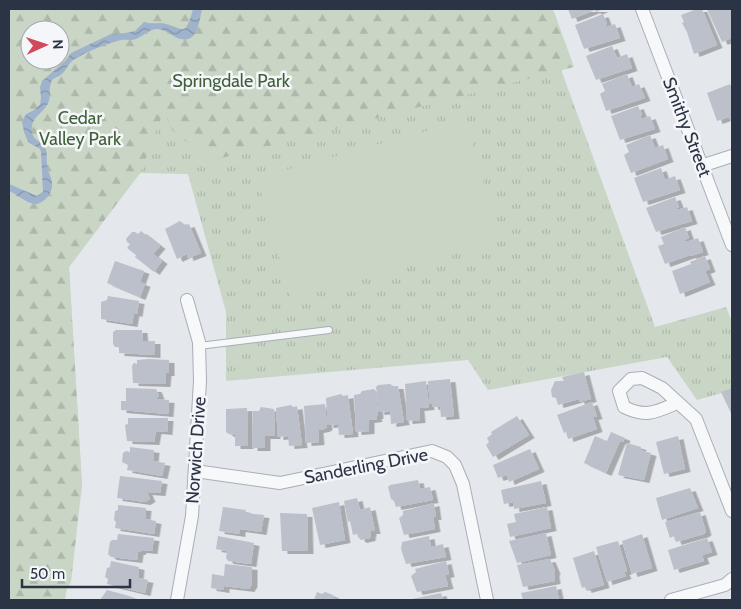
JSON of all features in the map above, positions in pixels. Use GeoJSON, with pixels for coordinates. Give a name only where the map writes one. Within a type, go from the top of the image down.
{"type":"FeatureCollection","features":[{"type":"Feature","properties":{"kind":"street","name":"Smithy Street"},"geometry":{"type":"LineString","coordinates":[[642,9],[732,245]]}},
{"type":"Feature","properties":{"kind":"street"},"geometry":{"type":"LineString","coordinates":[[701,166],[732,156]]}},
{"type":"Feature","properties":{"kind":"street","name":"Norwich Drive"},"geometry":{"type":"LineString","coordinates":[[177,600],[192,516],[200,381],[199,346],[187,300]]}},
{"type":"Feature","properties":{"kind":"street"},"geometry":{"type":"LineString","coordinates":[[678,403],[696,419],[732,511]]}},
{"type":"Feature","properties":{"kind":"street","name":"Sanderling Drive"},"geometry":{"type":"LineString","coordinates":[[194,471],[280,483],[432,451],[447,456],[456,465],[463,484],[487,600]]}},
{"type":"Feature","properties":{"kind":"street"},"geometry":{"type":"LineString","coordinates":[[671,600],[725,585],[732,579]]}},
{"type":"Feature","properties":{"kind":"lane"},"geometry":{"type":"LineString","coordinates":[[199,346],[329,330]]}},
{"type":"Feature","properties":{"kind":"green space"},"geometry":{"type":"Polygon","coordinates":[[[9,9],[539,9],[655,327],[726,307],[732,322],[732,390],[697,400],[667,357],[488,390],[468,360],[226,381],[226,312],[188,174],[140,173],[69,267],[82,485],[65,600],[9,600],[9,9]]]}},
{"type":"Feature","properties":{"kind":"green space"},"geometry":{"type":"Polygon","coordinates":[[[9,9],[553,9],[574,67],[210,161],[173,131],[164,111],[140,173],[69,267],[82,485],[71,582],[61,600],[9,600],[9,9]]]}},
{"type":"Feature","properties":{"kind":"green space"},"geometry":{"type":"Polygon","coordinates":[[[466,120],[500,241],[291,299],[257,178],[466,120]]]}},
{"type":"Feature","properties":{"kind":"water"},"geometry":{"type":"Polygon","coordinates":[[[193,9],[202,9],[198,28],[192,37],[187,39],[178,38],[161,29],[156,29],[136,39],[116,41],[104,45],[73,60],[70,64],[71,53],[111,34],[135,31],[144,22],[168,24],[182,29],[185,28],[193,9]]]}},
{"type":"Feature","properties":{"kind":"water"},"geometry":{"type":"Polygon","coordinates":[[[55,70],[65,70],[53,79],[49,101],[32,126],[34,137],[46,149],[47,166],[52,182],[48,197],[36,204],[9,191],[9,184],[37,196],[43,192],[41,152],[40,149],[28,142],[22,122],[26,114],[36,109],[40,104],[42,81],[55,70]]]}},
{"type":"Feature","properties":{"kind":"building"},"geometry":{"type":"Polygon","coordinates":[[[568,9],[603,9],[596,12],[595,10],[572,19],[568,9]]]}},
{"type":"Feature","properties":{"kind":"building"},"geometry":{"type":"Polygon","coordinates":[[[702,9],[717,45],[694,54],[682,23],[684,22],[681,15],[702,9]]]}},
{"type":"Feature","properties":{"kind":"building"},"geometry":{"type":"Polygon","coordinates":[[[707,9],[732,9],[732,38],[722,42],[707,9]]]}},
{"type":"Feature","properties":{"kind":"building"},"geometry":{"type":"Polygon","coordinates":[[[603,14],[607,24],[605,25],[606,27],[615,24],[620,38],[584,49],[575,25],[603,14]]]}},
{"type":"Feature","properties":{"kind":"building"},"geometry":{"type":"Polygon","coordinates":[[[612,46],[617,58],[627,54],[632,68],[596,80],[586,56],[612,46]]]}},
{"type":"Feature","properties":{"kind":"building"},"geometry":{"type":"Polygon","coordinates":[[[627,74],[632,87],[639,84],[645,98],[606,111],[600,94],[605,91],[602,84],[627,74]]]}},
{"type":"Feature","properties":{"kind":"building"},"geometry":{"type":"Polygon","coordinates":[[[730,84],[732,89],[732,124],[729,117],[717,121],[707,93],[730,84]]]}},
{"type":"Feature","properties":{"kind":"building"},"geometry":{"type":"Polygon","coordinates":[[[638,106],[642,115],[640,116],[641,119],[650,116],[655,129],[620,140],[611,116],[638,106]]]}},
{"type":"Feature","properties":{"kind":"building"},"geometry":{"type":"Polygon","coordinates":[[[650,135],[655,148],[663,145],[668,159],[631,173],[624,155],[629,152],[626,145],[650,135]]]}},
{"type":"Feature","properties":{"kind":"building"},"geometry":{"type":"Polygon","coordinates":[[[661,168],[665,180],[675,176],[680,190],[643,202],[634,178],[661,168]]]}},
{"type":"Feature","properties":{"kind":"building"},"geometry":{"type":"Polygon","coordinates":[[[675,197],[679,207],[677,210],[687,207],[692,221],[656,232],[646,208],[675,197]]]}},
{"type":"Feature","properties":{"kind":"building"},"geometry":{"type":"Polygon","coordinates":[[[180,221],[185,225],[189,224],[201,253],[188,258],[187,254],[177,259],[165,229],[180,221]]]}},
{"type":"Feature","properties":{"kind":"building"},"geometry":{"type":"Polygon","coordinates":[[[685,227],[689,238],[684,240],[686,242],[698,238],[703,252],[665,264],[658,246],[664,244],[661,237],[685,227]]]}},
{"type":"Feature","properties":{"kind":"building"},"geometry":{"type":"Polygon","coordinates":[[[141,231],[160,246],[153,254],[162,261],[154,272],[127,248],[130,244],[126,239],[132,232],[138,234],[141,231]]]}},
{"type":"Feature","properties":{"kind":"building"},"geometry":{"type":"Polygon","coordinates":[[[705,256],[710,269],[705,271],[710,282],[680,294],[672,271],[705,256]]]}},
{"type":"Feature","properties":{"kind":"building"},"geometry":{"type":"Polygon","coordinates":[[[115,261],[144,271],[140,282],[145,284],[140,297],[107,283],[115,261]]]}},
{"type":"Feature","properties":{"kind":"building"},"geometry":{"type":"Polygon","coordinates":[[[108,296],[139,301],[137,314],[134,313],[132,324],[101,319],[101,302],[107,300],[108,296]]]}},
{"type":"Feature","properties":{"kind":"building"},"geometry":{"type":"Polygon","coordinates":[[[116,330],[142,330],[143,341],[155,341],[155,355],[119,353],[119,347],[115,347],[113,344],[113,332],[116,330]]]}},
{"type":"Feature","properties":{"kind":"building"},"geometry":{"type":"Polygon","coordinates":[[[137,360],[169,360],[169,373],[166,373],[165,384],[133,383],[132,366],[134,363],[137,364],[137,360]]]}},
{"type":"Feature","properties":{"kind":"building"},"geometry":{"type":"Polygon","coordinates":[[[584,372],[591,399],[579,402],[579,399],[558,405],[556,398],[552,397],[551,390],[555,381],[564,381],[562,377],[584,372]]]}},
{"type":"Feature","properties":{"kind":"building"},"geometry":{"type":"Polygon","coordinates":[[[450,379],[454,416],[441,417],[440,406],[433,407],[430,404],[428,381],[450,379]]]}},
{"type":"Feature","properties":{"kind":"building"},"geometry":{"type":"Polygon","coordinates":[[[426,381],[429,407],[419,408],[420,420],[407,421],[405,384],[426,381]]]}},
{"type":"Feature","properties":{"kind":"building"},"geometry":{"type":"Polygon","coordinates":[[[390,384],[398,386],[404,422],[391,424],[390,411],[379,412],[376,387],[378,385],[390,384]]]}},
{"type":"Feature","properties":{"kind":"building"},"geometry":{"type":"Polygon","coordinates":[[[126,388],[156,389],[159,396],[156,399],[169,400],[168,414],[121,410],[121,401],[126,401],[126,388]]]}},
{"type":"Feature","properties":{"kind":"building"},"geometry":{"type":"Polygon","coordinates":[[[732,388],[732,412],[731,413],[721,392],[732,388]]]}},
{"type":"Feature","properties":{"kind":"building"},"geometry":{"type":"Polygon","coordinates":[[[374,389],[376,391],[377,419],[369,420],[369,431],[356,432],[354,395],[360,394],[362,391],[374,389]]]}},
{"type":"Feature","properties":{"kind":"building"},"geometry":{"type":"Polygon","coordinates":[[[341,394],[343,396],[348,395],[353,434],[339,435],[338,424],[328,425],[326,398],[341,394]]]}},
{"type":"Feature","properties":{"kind":"building"},"geometry":{"type":"Polygon","coordinates":[[[592,402],[597,416],[593,417],[597,429],[568,439],[557,415],[592,402]]]}},
{"type":"Feature","properties":{"kind":"building"},"geometry":{"type":"Polygon","coordinates":[[[325,404],[327,427],[318,430],[319,442],[306,443],[304,406],[325,404]]]}},
{"type":"Feature","properties":{"kind":"building"},"geometry":{"type":"Polygon","coordinates":[[[291,405],[293,407],[297,406],[302,445],[289,446],[288,436],[278,437],[276,408],[291,405]]]}},
{"type":"Feature","properties":{"kind":"building"},"geometry":{"type":"Polygon","coordinates":[[[261,407],[274,409],[275,436],[265,436],[265,448],[252,448],[253,411],[259,411],[261,407]]]}},
{"type":"Feature","properties":{"kind":"building"},"geometry":{"type":"Polygon","coordinates":[[[247,408],[248,446],[235,446],[235,435],[226,432],[226,409],[247,408]]]}},
{"type":"Feature","properties":{"kind":"building"},"geometry":{"type":"Polygon","coordinates":[[[517,416],[529,435],[493,457],[486,445],[489,442],[487,438],[492,434],[491,432],[517,416]]]}},
{"type":"Feature","properties":{"kind":"building"},"geometry":{"type":"Polygon","coordinates":[[[128,418],[168,418],[167,432],[156,431],[154,442],[127,441],[125,425],[128,424],[128,418]]]}},
{"type":"Feature","properties":{"kind":"building"},"geometry":{"type":"Polygon","coordinates":[[[611,432],[625,438],[623,442],[620,441],[606,473],[584,463],[595,436],[607,441],[611,432]]]}},
{"type":"Feature","properties":{"kind":"building"},"geometry":{"type":"Polygon","coordinates":[[[678,436],[685,469],[664,474],[656,442],[678,436]]]}},
{"type":"Feature","properties":{"kind":"building"},"geometry":{"type":"Polygon","coordinates":[[[627,443],[641,447],[640,450],[651,453],[644,480],[618,475],[627,443]]]}},
{"type":"Feature","properties":{"kind":"building"},"geometry":{"type":"Polygon","coordinates":[[[130,447],[154,450],[153,461],[165,463],[162,476],[127,470],[128,465],[122,462],[123,453],[126,451],[130,452],[130,447]]]}},
{"type":"Feature","properties":{"kind":"building"},"geometry":{"type":"Polygon","coordinates":[[[530,449],[539,469],[509,482],[507,475],[498,478],[493,465],[530,449]]]}},
{"type":"Feature","properties":{"kind":"building"},"geometry":{"type":"Polygon","coordinates":[[[120,476],[162,481],[160,493],[147,492],[150,499],[145,502],[117,498],[120,476]]]}},
{"type":"Feature","properties":{"kind":"building"},"geometry":{"type":"Polygon","coordinates":[[[418,480],[420,489],[430,487],[433,500],[396,507],[391,499],[388,487],[418,480]]]}},
{"type":"Feature","properties":{"kind":"building"},"geometry":{"type":"Polygon","coordinates":[[[541,481],[546,503],[514,509],[513,502],[504,504],[501,490],[541,481]]]}},
{"type":"Feature","properties":{"kind":"building"},"geometry":{"type":"Polygon","coordinates":[[[690,488],[698,508],[662,520],[656,498],[690,488]]]}},
{"type":"Feature","properties":{"kind":"building"},"geometry":{"type":"Polygon","coordinates":[[[357,498],[360,510],[370,507],[375,531],[371,531],[370,538],[361,540],[358,534],[353,535],[350,521],[348,522],[344,501],[357,498]]]}},
{"type":"Feature","properties":{"kind":"building"},"geometry":{"type":"Polygon","coordinates":[[[339,502],[345,540],[320,545],[312,508],[339,502]]]}},
{"type":"Feature","properties":{"kind":"building"},"geometry":{"type":"Polygon","coordinates":[[[434,503],[436,517],[433,517],[435,529],[404,535],[399,518],[403,515],[403,511],[434,503]]]}},
{"type":"Feature","properties":{"kind":"building"},"geometry":{"type":"Polygon","coordinates":[[[118,505],[146,508],[145,519],[156,521],[154,534],[115,528],[115,511],[118,510],[118,505]]]}},
{"type":"Feature","properties":{"kind":"building"},"geometry":{"type":"Polygon","coordinates":[[[223,507],[246,510],[245,513],[264,515],[261,532],[240,529],[240,534],[219,531],[223,507]]]}},
{"type":"Feature","properties":{"kind":"building"},"geometry":{"type":"Polygon","coordinates":[[[547,507],[551,528],[510,537],[507,524],[516,522],[514,514],[547,507]]]}},
{"type":"Feature","properties":{"kind":"building"},"geometry":{"type":"Polygon","coordinates":[[[700,512],[706,532],[704,534],[676,542],[674,536],[670,538],[665,522],[700,512]]]}},
{"type":"Feature","properties":{"kind":"building"},"geometry":{"type":"Polygon","coordinates":[[[280,513],[307,514],[308,551],[282,551],[280,513]]]}},
{"type":"Feature","properties":{"kind":"building"},"geometry":{"type":"Polygon","coordinates":[[[546,533],[551,555],[517,563],[509,541],[546,533]]]}},
{"type":"Feature","properties":{"kind":"building"},"geometry":{"type":"Polygon","coordinates":[[[118,534],[154,538],[152,551],[141,550],[138,552],[137,560],[111,557],[108,554],[110,542],[117,540],[118,534]]]}},
{"type":"Feature","properties":{"kind":"building"},"geometry":{"type":"Polygon","coordinates":[[[642,534],[652,568],[632,574],[622,541],[642,534]]]}},
{"type":"Feature","properties":{"kind":"building"},"geometry":{"type":"Polygon","coordinates":[[[218,536],[254,543],[251,564],[228,561],[226,558],[227,551],[216,549],[218,536]]]}},
{"type":"Feature","properties":{"kind":"building"},"geometry":{"type":"Polygon","coordinates":[[[429,536],[431,547],[443,544],[446,557],[406,564],[401,549],[402,542],[429,536]]]}},
{"type":"Feature","properties":{"kind":"building"},"geometry":{"type":"Polygon","coordinates":[[[707,538],[712,552],[702,555],[704,561],[674,570],[668,550],[707,538]]]}},
{"type":"Feature","properties":{"kind":"building"},"geometry":{"type":"Polygon","coordinates":[[[618,541],[627,571],[624,572],[626,576],[607,582],[596,547],[618,541]]]}},
{"type":"Feature","properties":{"kind":"building"},"geometry":{"type":"Polygon","coordinates":[[[594,551],[604,585],[586,590],[585,587],[582,588],[573,558],[594,551]]]}},
{"type":"Feature","properties":{"kind":"building"},"geometry":{"type":"Polygon","coordinates":[[[550,559],[555,571],[555,581],[523,587],[517,565],[550,559]]]}},
{"type":"Feature","properties":{"kind":"building"},"geometry":{"type":"Polygon","coordinates":[[[111,561],[139,567],[138,578],[148,580],[145,593],[107,584],[108,579],[105,577],[111,561]]]}},
{"type":"Feature","properties":{"kind":"building"},"geometry":{"type":"Polygon","coordinates":[[[446,561],[449,574],[445,575],[448,586],[417,592],[411,576],[416,572],[415,569],[446,561]]]}},
{"type":"Feature","properties":{"kind":"building"},"geometry":{"type":"Polygon","coordinates":[[[225,564],[252,567],[252,584],[249,589],[224,586],[224,590],[211,588],[212,574],[224,576],[225,564]]]}},
{"type":"Feature","properties":{"kind":"building"},"geometry":{"type":"Polygon","coordinates":[[[556,586],[559,600],[523,600],[521,593],[556,586]]]}},
{"type":"Feature","properties":{"kind":"building"},"geometry":{"type":"Polygon","coordinates":[[[107,590],[129,596],[140,600],[100,600],[107,590]]]}},
{"type":"Feature","properties":{"kind":"building"},"geometry":{"type":"Polygon","coordinates":[[[317,592],[322,594],[325,592],[339,600],[314,600],[317,592]]]}},
{"type":"Feature","properties":{"kind":"building"},"geometry":{"type":"Polygon","coordinates":[[[441,593],[443,600],[412,600],[412,599],[441,593]]]}},
{"type":"Feature","properties":{"kind":"park label","name":"Springdale Park"},"geometry":{"type":"Point","coordinates":[231,81]}},
{"type":"Feature","properties":{"kind":"park label","name":"Cedar Valley Park"},"geometry":{"type":"Point","coordinates":[80,128]}}]}
